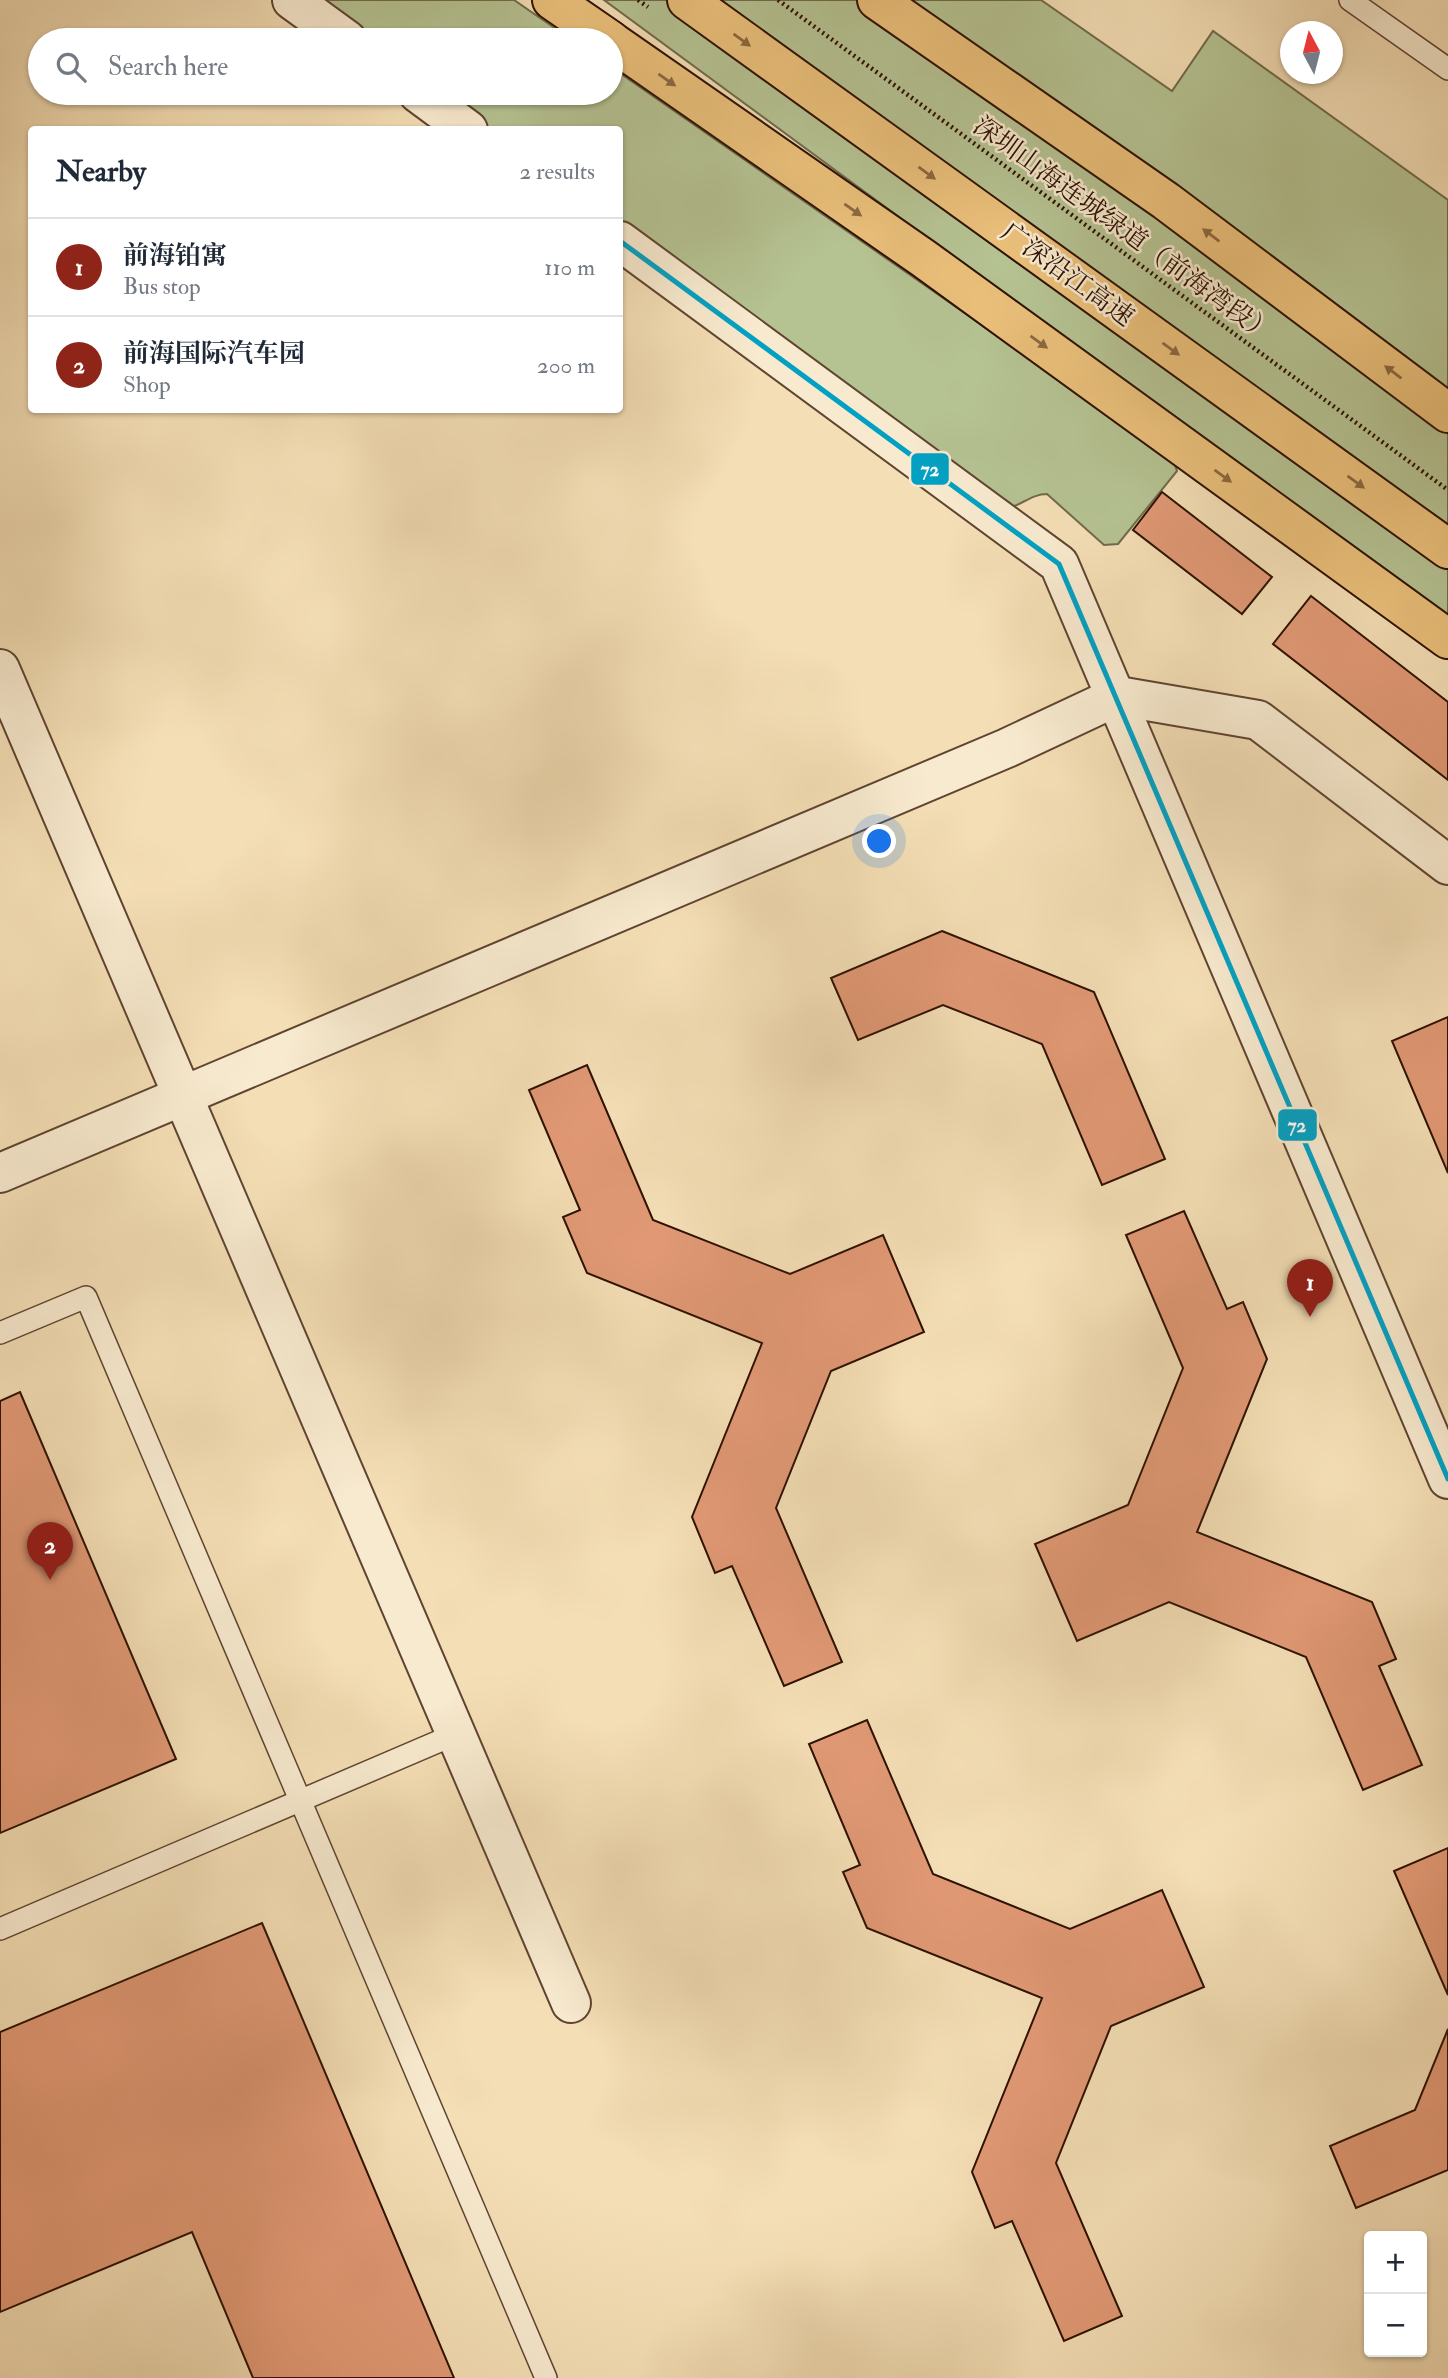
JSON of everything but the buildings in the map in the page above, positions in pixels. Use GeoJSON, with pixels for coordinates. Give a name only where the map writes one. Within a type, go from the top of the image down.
{"type":"FeatureCollection","features":[{"type":"Feature","properties":{"kind":"highway"},"geometry":{"type":"LineString","coordinates":[[552,0],[592,28]]}},
{"type":"Feature","properties":{"kind":"highway","name":"广深沿江高速"},"geometry":{"type":"LineString","coordinates":[[687,0],[1448,549]]}},
{"type":"Feature","properties":{"kind":"highway"},"geometry":{"type":"LineString","coordinates":[[877,0],[1166,201]]}},
{"type":"Feature","properties":{"kind":"highway"},"geometry":{"type":"LineString","coordinates":[[916,0],[1166,201],[1448,413]]}},
{"type":"Feature","properties":{"kind":"highway"},"geometry":{"type":"LineString","coordinates":[[623,50],[923,258],[1448,639]]}},
{"type":"Feature","properties":{"kind":"street"},"geometry":{"type":"LineString","coordinates":[[292,0],[330,28]]}},
{"type":"Feature","properties":{"kind":"street"},"geometry":{"type":"LineString","coordinates":[[434,105],[463,126]]}},
{"type":"Feature","properties":{"kind":"street"},"geometry":{"type":"LineString","coordinates":[[623,243],[1059,564],[1118,696],[1167,822],[1448,1479]]}},
{"type":"Feature","properties":{"kind":"street"},"geometry":{"type":"LineString","coordinates":[[0,669],[571,2003]]}},
{"type":"Feature","properties":{"kind":"street"},"geometry":{"type":"LineString","coordinates":[[0,1173],[1007,748],[1118,696],[1258,720],[1448,865]]}},
{"type":"Feature","properties":{"kind":"lane"},"geometry":{"type":"LineString","coordinates":[[1350,0],[1448,69]]}},
{"type":"Feature","properties":{"kind":"lane"},"geometry":{"type":"LineString","coordinates":[[0,1333],[86,1297],[546,2378]]}},
{"type":"Feature","properties":{"kind":"lane"},"geometry":{"type":"LineString","coordinates":[[0,1929],[456,1734]]}},
{"type":"Feature","properties":{"kind":"path","name":"深圳山海连城绿道（前海湾段）"},"geometry":{"type":"LineString","coordinates":[[778,0],[1448,489]]}},
{"type":"Feature","properties":{"kind":"green space"},"geometry":{"type":"Polygon","coordinates":[[[314,0],[514,0],[555,28],[352,28],[314,0]]]}},
{"type":"Feature","properties":{"kind":"green space"},"geometry":{"type":"Polygon","coordinates":[[[604,0],[1041,0],[1172,91],[1213,31],[1280,79],[1280,84],[1287,84],[1448,200],[1448,621],[604,0]]]}},
{"type":"Feature","properties":{"kind":"green space"},"geometry":{"type":"Polygon","coordinates":[[[623,75],[1172,457],[1177,471],[1118,544],[1104,545],[1047,494],[1005,509],[623,227],[623,126],[486,126],[457,105],[623,105],[623,75]]]}},
{"type":"Feature","properties":{"kind":"transit line","name":"72"},"geometry":{"type":"LineString","coordinates":[[623,243],[1059,564],[1448,1479]]}},
{"type":"Feature","properties":{"kind":"place","name":"前海铂寓"},"geometry":{"type":"Point","coordinates":[1310,1317]}},
{"type":"Feature","properties":{"kind":"place","name":"前海国际汽车园"},"geometry":{"type":"Point","coordinates":[50,1580]}}]}
